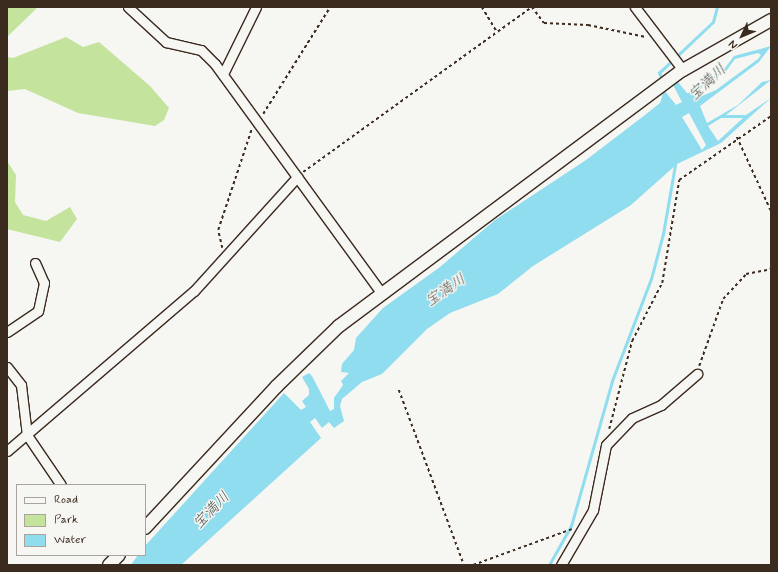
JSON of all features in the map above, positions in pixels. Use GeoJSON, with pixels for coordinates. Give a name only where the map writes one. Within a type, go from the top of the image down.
{"type":"FeatureCollection","features":[{"type":"Feature","properties":{"kind":"street"},"geometry":{"type":"LineString","coordinates":[[128,7],[166,42],[201,50],[223,74],[256,124],[382,294]]}},
{"type":"Feature","properties":{"kind":"street"},"geometry":{"type":"LineString","coordinates":[[223,74],[256,7]]}},
{"type":"Feature","properties":{"kind":"street"},"geometry":{"type":"LineString","coordinates":[[635,7],[683,70]]}},
{"type":"Feature","properties":{"kind":"street"},"geometry":{"type":"LineString","coordinates":[[146,527],[277,386],[339,326],[683,70],[771,20]]}},
{"type":"Feature","properties":{"kind":"street"},"geometry":{"type":"LineString","coordinates":[[7,451],[194,291],[296,176]]}},
{"type":"Feature","properties":{"kind":"street"},"geometry":{"type":"LineString","coordinates":[[7,332],[38,311],[44,283],[35,263]]}},
{"type":"Feature","properties":{"kind":"street"},"geometry":{"type":"LineString","coordinates":[[7,367],[21,385],[27,435],[60,484]]}},
{"type":"Feature","properties":{"kind":"street"},"geometry":{"type":"LineString","coordinates":[[562,565],[587,523],[598,492],[606,445],[632,418],[661,405],[696,374]]}},
{"type":"Feature","properties":{"kind":"path"},"geometry":{"type":"LineString","coordinates":[[225,256],[218,230],[250,130],[256,124],[330,7]]}},
{"type":"Feature","properties":{"kind":"path"},"geometry":{"type":"LineString","coordinates":[[482,7],[498,32]]}},
{"type":"Feature","properties":{"kind":"path"},"geometry":{"type":"LineString","coordinates":[[296,176],[532,7],[544,23],[588,25],[658,36]]}},
{"type":"Feature","properties":{"kind":"path"},"geometry":{"type":"LineString","coordinates":[[606,445],[615,396],[632,340],[662,283],[678,180],[737,137],[771,116]]}},
{"type":"Feature","properties":{"kind":"path"},"geometry":{"type":"LineString","coordinates":[[737,137],[771,210]]}},
{"type":"Feature","properties":{"kind":"path"},"geometry":{"type":"LineString","coordinates":[[696,374],[723,299],[746,274],[771,269]]}},
{"type":"Feature","properties":{"kind":"path"},"geometry":{"type":"LineString","coordinates":[[399,390],[464,565]]}},
{"type":"Feature","properties":{"kind":"path"},"geometry":{"type":"LineString","coordinates":[[473,565],[587,523]]}},
{"type":"Feature","properties":{"kind":"green space"},"geometry":{"type":"Polygon","coordinates":[[[7,7],[38,7],[7,37],[7,7]]]}},
{"type":"Feature","properties":{"kind":"green space"},"geometry":{"type":"Polygon","coordinates":[[[66,37],[83,47],[99,42],[150,86],[169,108],[164,120],[155,126],[78,113],[25,89],[7,91],[7,57],[13,58],[66,37]]]}},
{"type":"Feature","properties":{"kind":"green space"},"geometry":{"type":"Polygon","coordinates":[[[7,161],[16,175],[15,202],[23,215],[46,221],[70,207],[77,219],[60,242],[7,229],[7,161]]]}},
{"type":"Feature","properties":{"kind":"water","name":"宝満川"},"geometry":{"type":"Polygon","coordinates":[[[771,46],[759,62],[700,106],[707,123],[738,105],[762,82],[771,80],[726,115],[746,115],[771,98],[721,143],[677,164],[631,205],[533,266],[498,294],[450,313],[427,329],[382,374],[362,382],[342,399],[340,406],[344,421],[334,428],[329,422],[322,428],[315,418],[310,422],[321,438],[181,565],[131,565],[137,556],[146,556],[146,545],[284,393],[301,410],[306,407],[302,401],[309,395],[309,389],[302,377],[309,373],[312,376],[330,411],[334,409],[334,398],[343,385],[341,381],[349,373],[341,372],[342,364],[354,350],[356,338],[383,308],[440,267],[495,220],[586,160],[645,115],[660,103],[664,90],[676,105],[682,102],[673,85],[678,82],[687,93],[692,93],[725,68],[734,56],[771,46]],[[758,53],[735,59],[726,71],[703,85],[698,93],[702,96],[716,90],[758,59],[761,55],[758,53]],[[689,113],[682,117],[702,150],[706,145],[689,113]],[[721,118],[708,126],[718,141],[743,118],[721,118]]]}},
{"type":"Feature","properties":{"kind":"waterway"},"geometry":{"type":"LineString","coordinates":[[663,81],[659,73],[713,22],[717,7]]}},
{"type":"Feature","properties":{"kind":"waterway"},"geometry":{"type":"LineString","coordinates":[[549,565],[571,526],[612,381],[651,279],[663,234],[675,165]]}}]}
